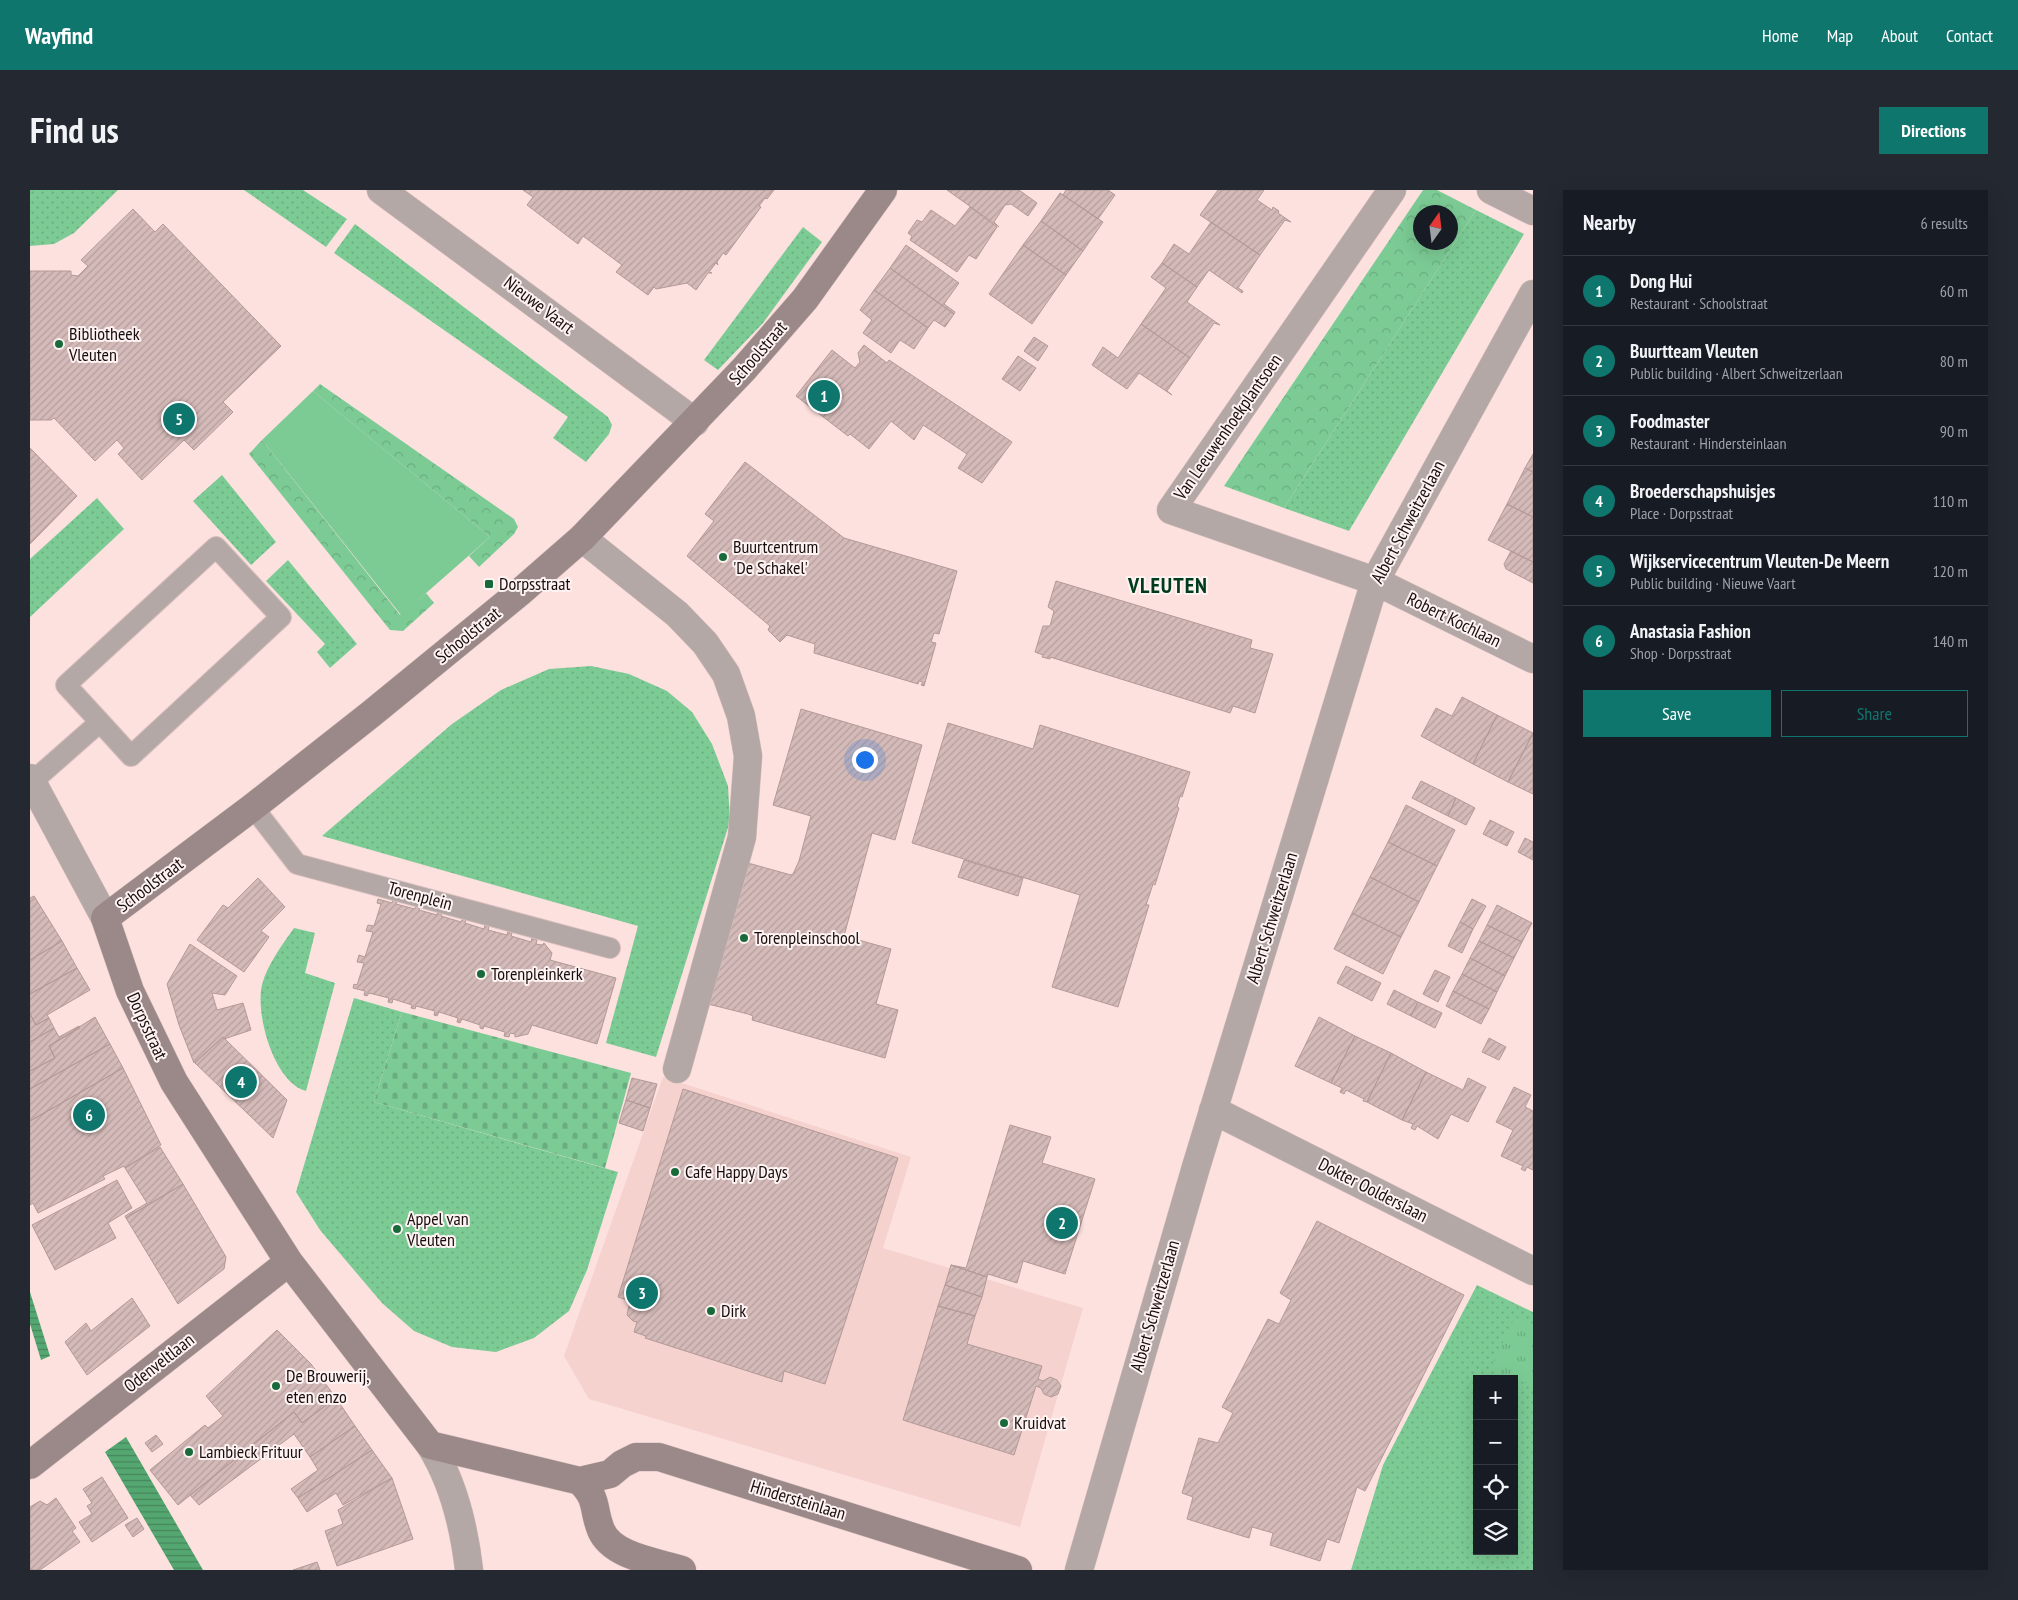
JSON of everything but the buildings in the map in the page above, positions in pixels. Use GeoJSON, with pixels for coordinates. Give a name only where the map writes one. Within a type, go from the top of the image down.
{"type":"FeatureCollection","features":[{"type":"Feature","properties":{"kind":"street","name":"Nieuwe Vaart"},"geometry":{"type":"LineString","coordinates":[[381,190],[695,422]]}},
{"type":"Feature","properties":{"kind":"street","name":"Schoolstraat"},"geometry":{"type":"LineString","coordinates":[[105,918],[253,808],[512,600],[582,538],[695,422],[805,299],[883,190]]}},
{"type":"Feature","properties":{"kind":"street","name":"Van Leeuwenhoekplantsoen"},"geometry":{"type":"LineString","coordinates":[[1375,581],[1170,510],[1392,190]]}},
{"type":"Feature","properties":{"kind":"street"},"geometry":{"type":"LineString","coordinates":[[1492,190],[1533,211]]}},
{"type":"Feature","properties":{"kind":"street","name":"Albert Schweitzerlaan"},"geometry":{"type":"LineString","coordinates":[[1079,1570],[1213,1110],[1375,581],[1533,294]]}},
{"type":"Feature","properties":{"kind":"street"},"geometry":{"type":"LineString","coordinates":[[582,538],[677,614],[705,643],[726,674],[741,716],[748,756],[742,837],[677,1069]]}},
{"type":"Feature","properties":{"kind":"street","name":"Robert Kochlaan"},"geometry":{"type":"LineString","coordinates":[[1375,581],[1533,659]]}},
{"type":"Feature","properties":{"kind":"street","name":"Dorpsstraat"},"geometry":{"type":"LineString","coordinates":[[32,779],[105,918],[130,991],[174,1082],[289,1262]]}},
{"type":"Feature","properties":{"kind":"street","name":"Dokter Oolderslaan"},"geometry":{"type":"LineString","coordinates":[[1213,1110],[1533,1271]]}},
{"type":"Feature","properties":{"kind":"street"},"geometry":{"type":"LineString","coordinates":[[289,1262],[430,1444],[444,1466],[454,1492],[468,1570]]}},
{"type":"Feature","properties":{"kind":"street","name":"Odenveltlaan"},"geometry":{"type":"LineString","coordinates":[[30,1465],[289,1262]]}},
{"type":"Feature","properties":{"kind":"street","name":"Hindersteinlaan"},"geometry":{"type":"LineString","coordinates":[[430,1444],[580,1481],[610,1474],[622,1464],[636,1457],[659,1457],[1018,1570]]}},
{"type":"Feature","properties":{"kind":"street"},"geometry":{"type":"LineString","coordinates":[[580,1481],[591,1492],[601,1529],[606,1539],[618,1548],[682,1570]]}},
{"type":"Feature","properties":{"kind":"lane"},"geometry":{"type":"LineString","coordinates":[[216,547],[281,617],[131,756],[100,722],[66,685],[216,547]]}},
{"type":"Feature","properties":{"kind":"lane"},"geometry":{"type":"LineString","coordinates":[[32,779],[100,722]]}},
{"type":"Feature","properties":{"kind":"lane","name":"Torenplein"},"geometry":{"type":"LineString","coordinates":[[253,808],[298,864],[610,948]]}},
{"type":"Feature","properties":{"kind":"shaded area"},"geometry":{"type":"Polygon","coordinates":[[[663,1077],[911,1157],[883,1248],[1083,1308],[1020,1527],[589,1399],[564,1356],[663,1077]]]}},
{"type":"Feature","properties":{"kind":"shaded area"},"geometry":{"type":"Polygon","coordinates":[[[30,1292],[50,1356],[41,1360],[30,1324],[30,1292]]]}},
{"type":"Feature","properties":{"kind":"shaded area"},"geometry":{"type":"Polygon","coordinates":[[[126,1437],[203,1570],[174,1570],[105,1452],[126,1437]]]}},
{"type":"Feature","properties":{"kind":"green space"},"geometry":{"type":"Polygon","coordinates":[[[30,190],[118,190],[74,233],[54,244],[30,246],[30,190]]]}},
{"type":"Feature","properties":{"kind":"green space"},"geometry":{"type":"Polygon","coordinates":[[[244,190],[303,190],[347,219],[326,247],[244,190]]]}},
{"type":"Feature","properties":{"kind":"green space"},"geometry":{"type":"Polygon","coordinates":[[[1423,190],[1437,190],[1476,210],[1458,238],[1458,205],[1413,205],[1413,250],[1450,250],[1284,508],[1224,486],[1423,190]]]}},
{"type":"Feature","properties":{"kind":"green space"},"geometry":{"type":"Polygon","coordinates":[[[1476,210],[1524,234],[1349,531],[1284,508],[1450,250],[1458,250],[1458,238],[1476,210]]]}},
{"type":"Feature","properties":{"kind":"green space"},"geometry":{"type":"Polygon","coordinates":[[[355,224],[608,417],[612,425],[609,434],[586,462],[553,438],[568,417],[334,253],[355,224]]]}},
{"type":"Feature","properties":{"kind":"green space"},"geometry":{"type":"Polygon","coordinates":[[[803,227],[822,242],[763,323],[718,370],[704,360],[803,227]]]}},
{"type":"Feature","properties":{"kind":"green space"},"geometry":{"type":"Polygon","coordinates":[[[320,384],[514,519],[518,527],[514,534],[479,567],[469,556],[490,537],[313,391],[320,384]]]}},
{"type":"Feature","properties":{"kind":"green space"},"geometry":{"type":"Polygon","coordinates":[[[313,391],[490,537],[401,615],[262,440],[313,391]]]}},
{"type":"Feature","properties":{"kind":"green space"},"geometry":{"type":"Polygon","coordinates":[[[262,440],[400,615],[426,593],[434,603],[403,631],[390,630],[249,454],[262,440]]]}},
{"type":"Feature","properties":{"kind":"green space"},"geometry":{"type":"Polygon","coordinates":[[[222,475],[276,542],[251,565],[193,501],[222,475]]]}},
{"type":"Feature","properties":{"kind":"green space"},"geometry":{"type":"Polygon","coordinates":[[[97,498],[124,529],[30,617],[30,559],[97,498]]]}},
{"type":"Feature","properties":{"kind":"green space"},"geometry":{"type":"Polygon","coordinates":[[[288,560],[357,644],[330,668],[317,652],[325,644],[266,581],[288,560]]]}},
{"type":"Feature","properties":{"kind":"green space"},"geometry":{"type":"Polygon","coordinates":[[[591,666],[629,674],[667,691],[692,712],[712,744],[728,786],[730,821],[656,1057],[606,1043],[638,926],[322,836],[452,724],[501,690],[549,669],[591,666]]]}},
{"type":"Feature","properties":{"kind":"green space"},"geometry":{"type":"Polygon","coordinates":[[[294,928],[315,933],[305,973],[335,983],[306,1091],[295,1085],[276,1062],[269,1046],[261,1013],[262,985],[267,970],[294,928]]]}},
{"type":"Feature","properties":{"kind":"green space"},"geometry":{"type":"Polygon","coordinates":[[[354,998],[402,1012],[374,1102],[618,1172],[587,1270],[569,1311],[534,1338],[496,1352],[452,1347],[414,1331],[382,1303],[320,1230],[296,1192],[354,998]]]}},
{"type":"Feature","properties":{"kind":"green space"},"geometry":{"type":"Polygon","coordinates":[[[402,1012],[631,1073],[605,1168],[374,1102],[402,1012]]]}},
{"type":"Feature","properties":{"kind":"green space"},"geometry":{"type":"Polygon","coordinates":[[[1477,1285],[1533,1312],[1533,1570],[1351,1570],[1383,1465],[1477,1285]]]}},
{"type":"Feature","properties":{"kind":"green space"},"geometry":{"type":"Polygon","coordinates":[[[1515,1317],[1533,1326],[1533,1387],[1518,1380],[1518,1375],[1508,1375],[1491,1367],[1515,1317]]]}},
{"type":"Feature","properties":{"kind":"place","name":"Bibliotheek Vleuten"},"geometry":{"type":"Point","coordinates":[59,344]}},
{"type":"Feature","properties":{"kind":"place","name":"Dong Hui"},"geometry":{"type":"Point","coordinates":[824,396]}},
{"type":"Feature","properties":{"kind":"place","name":"Wijkservicecentrum Vleuten-De Meern"},"geometry":{"type":"Point","coordinates":[179,419]}},
{"type":"Feature","properties":{"kind":"place","name":"Buurtcentrum 'De Schakel'"},"geometry":{"type":"Point","coordinates":[723,557]}},
{"type":"Feature","properties":{"kind":"place","name":"Dorpsstraat"},"geometry":{"type":"Point","coordinates":[489,584]}},
{"type":"Feature","properties":{"kind":"place","name":"Torenpleinschool"},"geometry":{"type":"Point","coordinates":[744,938]}},
{"type":"Feature","properties":{"kind":"place","name":"Torenpleinkerk"},"geometry":{"type":"Point","coordinates":[481,974]}},
{"type":"Feature","properties":{"kind":"place","name":"Broederschapshuisjes"},"geometry":{"type":"Point","coordinates":[241,1082]}},
{"type":"Feature","properties":{"kind":"place","name":"Anastasia Fashion"},"geometry":{"type":"Point","coordinates":[89,1115]}},
{"type":"Feature","properties":{"kind":"place","name":"Cafe Happy Days"},"geometry":{"type":"Point","coordinates":[675,1172]}},
{"type":"Feature","properties":{"kind":"place","name":"Buurtteam Vleuten"},"geometry":{"type":"Point","coordinates":[1062,1223]}},
{"type":"Feature","properties":{"kind":"place","name":"Appel van Vleuten"},"geometry":{"type":"Point","coordinates":[397,1229]}},
{"type":"Feature","properties":{"kind":"place","name":"Foodmaster"},"geometry":{"type":"Point","coordinates":[642,1293]}},
{"type":"Feature","properties":{"kind":"place","name":"Dirk"},"geometry":{"type":"Point","coordinates":[711,1311]}},
{"type":"Feature","properties":{"kind":"place","name":"De Brouwerij, eten enzo"},"geometry":{"type":"Point","coordinates":[276,1386]}},
{"type":"Feature","properties":{"kind":"place","name":"Kruidvat"},"geometry":{"type":"Point","coordinates":[1004,1423]}},
{"type":"Feature","properties":{"kind":"place","name":"Lambieck Frituur"},"geometry":{"type":"Point","coordinates":[189,1452]}},
{"type":"Feature","properties":{"kind":"district","name":"VLEUTEN"},"geometry":{"type":"Point","coordinates":[1168,585]}}]}
